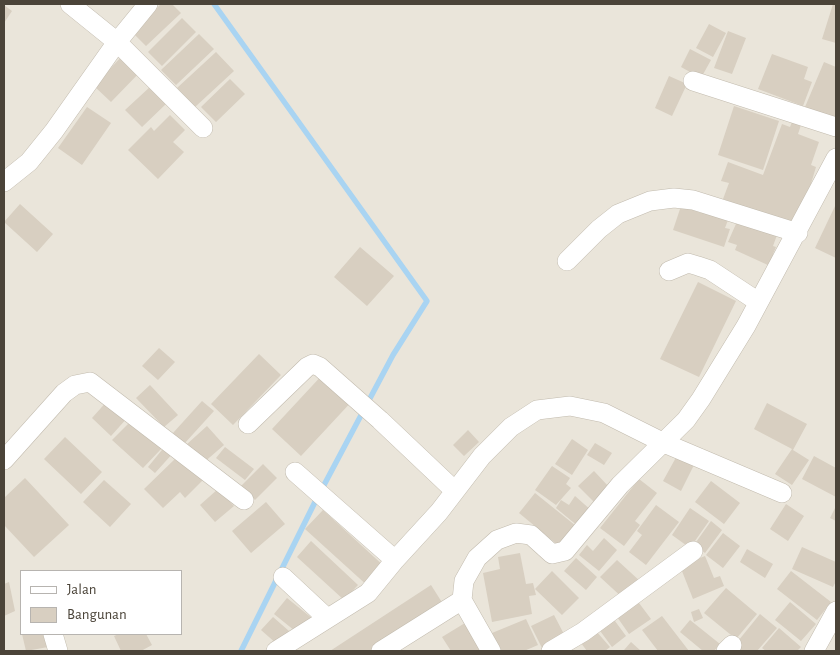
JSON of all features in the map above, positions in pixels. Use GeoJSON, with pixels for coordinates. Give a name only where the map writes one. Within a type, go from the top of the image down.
{"type":"FeatureCollection","features":[{"type":"Feature","properties":{"kind":"street"},"geometry":{"type":"LineString","coordinates":[[70,4],[117,42],[203,128]]}},
{"type":"Feature","properties":{"kind":"street"},"geometry":{"type":"LineString","coordinates":[[4,182],[29,162],[54,131],[117,42],[148,4]]}},
{"type":"Feature","properties":{"kind":"street"},"geometry":{"type":"LineString","coordinates":[[693,81],[836,128]]}},
{"type":"Feature","properties":{"kind":"street"},"geometry":{"type":"LineString","coordinates":[[491,651],[462,600],[462,591],[468,573],[478,558],[497,540],[516,533],[531,535],[552,554],[565,551],[620,485],[664,443],[702,399],[746,326],[758,301],[798,233],[836,158]]}},
{"type":"Feature","properties":{"kind":"street"},"geometry":{"type":"LineString","coordinates":[[567,261],[599,229],[618,214],[650,200],[674,198],[693,200],[798,233]]}},
{"type":"Feature","properties":{"kind":"street"},"geometry":{"type":"LineString","coordinates":[[669,271],[688,263],[710,270],[758,301]]}},
{"type":"Feature","properties":{"kind":"street"},"geometry":{"type":"LineString","coordinates":[[248,424],[307,367],[313,364],[320,367],[380,420],[455,491]]}},
{"type":"Feature","properties":{"kind":"street"},"geometry":{"type":"LineString","coordinates":[[4,460],[64,393],[75,385],[90,382],[244,500]]}},
{"type":"Feature","properties":{"kind":"street"},"geometry":{"type":"LineString","coordinates":[[276,651],[368,593],[455,491],[482,456],[510,427],[537,410],[570,406],[604,413],[664,443],[782,492]]}},
{"type":"Feature","properties":{"kind":"street"},"geometry":{"type":"LineString","coordinates":[[295,472],[395,560]]}},
{"type":"Feature","properties":{"kind":"street"},"geometry":{"type":"LineString","coordinates":[[551,651],[584,632],[693,551]]}},
{"type":"Feature","properties":{"kind":"street"},"geometry":{"type":"LineString","coordinates":[[283,577],[327,618]]}},
{"type":"Feature","properties":{"kind":"street"},"geometry":{"type":"LineString","coordinates":[[381,651],[462,600]]}},
{"type":"Feature","properties":{"kind":"street"},"geometry":{"type":"LineString","coordinates":[[814,651],[833,625]]}},
{"type":"Feature","properties":{"kind":"street"},"geometry":{"type":"LineString","coordinates":[[53,635],[58,651]]}},
{"type":"Feature","properties":{"kind":"shaded area"},"geometry":{"type":"Polygon","coordinates":[[[4,4],[836,4],[836,651],[4,651],[4,4]]]}},
{"type":"Feature","properties":{"kind":"building"},"geometry":{"type":"Polygon","coordinates":[[[161,4],[172,4],[181,13],[146,46],[132,32],[161,4]]]}},
{"type":"Feature","properties":{"kind":"building"},"geometry":{"type":"Polygon","coordinates":[[[833,4],[836,4],[836,43],[822,39],[833,4]]]}},
{"type":"Feature","properties":{"kind":"building"},"geometry":{"type":"Polygon","coordinates":[[[4,5],[12,11],[4,23],[4,5]]]}},
{"type":"Feature","properties":{"kind":"building"},"geometry":{"type":"Polygon","coordinates":[[[182,18],[196,32],[162,66],[148,52],[182,18]]]}},
{"type":"Feature","properties":{"kind":"building"},"geometry":{"type":"Polygon","coordinates":[[[709,24],[726,33],[713,57],[696,48],[709,24]]]}},
{"type":"Feature","properties":{"kind":"building"},"geometry":{"type":"Polygon","coordinates":[[[728,31],[746,38],[732,74],[714,68],[728,31]]]}},
{"type":"Feature","properties":{"kind":"building"},"geometry":{"type":"Polygon","coordinates":[[[199,34],[214,49],[176,85],[161,70],[199,34]]]}},
{"type":"Feature","properties":{"kind":"building"},"geometry":{"type":"Polygon","coordinates":[[[690,49],[711,60],[701,78],[681,67],[690,49]]]}},
{"type":"Feature","properties":{"kind":"building"},"geometry":{"type":"Polygon","coordinates":[[[216,52],[234,71],[195,107],[177,88],[216,52]]]}},
{"type":"Feature","properties":{"kind":"building"},"geometry":{"type":"Polygon","coordinates":[[[772,54],[808,67],[804,79],[812,82],[803,106],[758,89],[772,54]]]}},
{"type":"Feature","properties":{"kind":"building"},"geometry":{"type":"Polygon","coordinates":[[[123,55],[141,71],[111,102],[94,86],[123,55]]]}},
{"type":"Feature","properties":{"kind":"building"},"geometry":{"type":"Polygon","coordinates":[[[824,62],[836,67],[836,120],[805,107],[824,62]]]}},
{"type":"Feature","properties":{"kind":"building"},"geometry":{"type":"Polygon","coordinates":[[[669,76],[687,84],[672,116],[655,108],[669,76]]]}},
{"type":"Feature","properties":{"kind":"building"},"geometry":{"type":"Polygon","coordinates":[[[230,79],[245,94],[216,122],[201,107],[230,79]]]}},
{"type":"Feature","properties":{"kind":"building"},"geometry":{"type":"Polygon","coordinates":[[[151,86],[167,103],[142,127],[125,110],[151,86]]]}},
{"type":"Feature","properties":{"kind":"building"},"geometry":{"type":"Polygon","coordinates":[[[734,106],[779,121],[763,170],[718,155],[734,106]]]}},
{"type":"Feature","properties":{"kind":"building"},"geometry":{"type":"Polygon","coordinates":[[[87,107],[111,123],[82,165],[58,148],[87,107]]]}},
{"type":"Feature","properties":{"kind":"building"},"geometry":{"type":"Polygon","coordinates":[[[170,115],[185,130],[173,142],[184,152],[158,179],[128,150],[151,127],[154,131],[170,115]]]}},
{"type":"Feature","properties":{"kind":"building"},"geometry":{"type":"Polygon","coordinates":[[[792,122],[801,125],[798,134],[819,142],[811,165],[816,167],[798,227],[723,199],[729,183],[721,181],[728,162],[763,175],[782,124],[790,127],[792,122]]]}},
{"type":"Feature","properties":{"kind":"building"},"geometry":{"type":"Polygon","coordinates":[[[20,204],[53,234],[37,252],[4,222],[20,204]]]}},
{"type":"Feature","properties":{"kind":"building"},"geometry":{"type":"Polygon","coordinates":[[[836,204],[836,258],[815,248],[836,204]]]}},
{"type":"Feature","properties":{"kind":"building"},"geometry":{"type":"Polygon","coordinates":[[[681,206],[701,213],[703,208],[728,220],[725,228],[730,229],[724,247],[673,230],[681,206]]]}},
{"type":"Feature","properties":{"kind":"building"},"geometry":{"type":"Polygon","coordinates":[[[739,217],[777,235],[773,246],[776,247],[773,254],[775,256],[770,266],[735,250],[737,245],[728,242],[739,217]]]}},
{"type":"Feature","properties":{"kind":"building"},"geometry":{"type":"Polygon","coordinates":[[[360,247],[394,276],[367,306],[334,277],[360,247]]]}},
{"type":"Feature","properties":{"kind":"building"},"geometry":{"type":"Polygon","coordinates":[[[698,282],[736,301],[699,377],[660,359],[698,282]]]}},
{"type":"Feature","properties":{"kind":"building"},"geometry":{"type":"Polygon","coordinates":[[[159,348],[175,362],[158,380],[142,366],[159,348]]]}},
{"type":"Feature","properties":{"kind":"building"},"geometry":{"type":"Polygon","coordinates":[[[259,354],[281,375],[233,425],[211,404],[259,354]]]}},
{"type":"Feature","properties":{"kind":"building"},"geometry":{"type":"Polygon","coordinates":[[[325,372],[354,399],[301,456],[272,429],[325,372]]]}},
{"type":"Feature","properties":{"kind":"building"},"geometry":{"type":"Polygon","coordinates":[[[150,385],[178,415],[164,427],[136,398],[150,385]]]}},
{"type":"Feature","properties":{"kind":"building"},"geometry":{"type":"Polygon","coordinates":[[[109,399],[128,417],[111,436],[92,418],[109,399]]]}},
{"type":"Feature","properties":{"kind":"building"},"geometry":{"type":"Polygon","coordinates":[[[202,401],[214,411],[184,444],[173,433],[202,401]]]}},
{"type":"Feature","properties":{"kind":"building"},"geometry":{"type":"Polygon","coordinates":[[[767,403],[807,424],[793,450],[809,460],[792,485],[775,474],[792,449],[754,429],[767,403]]]}},
{"type":"Feature","properties":{"kind":"building"},"geometry":{"type":"Polygon","coordinates":[[[132,420],[162,448],[143,468],[112,440],[132,420]]]}},
{"type":"Feature","properties":{"kind":"building"},"geometry":{"type":"Polygon","coordinates":[[[207,426],[224,445],[202,464],[186,445],[207,426]]]}},
{"type":"Feature","properties":{"kind":"building"},"geometry":{"type":"Polygon","coordinates":[[[468,430],[479,442],[464,456],[453,445],[468,430]]]}},
{"type":"Feature","properties":{"kind":"building"},"geometry":{"type":"Polygon","coordinates":[[[65,437],[102,472],[81,494],[44,459],[65,437]]]}},
{"type":"Feature","properties":{"kind":"building"},"geometry":{"type":"Polygon","coordinates":[[[572,439],[588,450],[572,475],[555,464],[572,439]]]}},
{"type":"Feature","properties":{"kind":"building"},"geometry":{"type":"Polygon","coordinates":[[[595,443],[612,453],[604,465],[587,455],[595,443]]]}},
{"type":"Feature","properties":{"kind":"building"},"geometry":{"type":"Polygon","coordinates":[[[166,445],[174,452],[155,473],[148,467],[166,445]]]}},
{"type":"Feature","properties":{"kind":"building"},"geometry":{"type":"Polygon","coordinates":[[[225,447],[254,469],[245,480],[216,458],[225,447]]]}},
{"type":"Feature","properties":{"kind":"building"},"geometry":{"type":"Polygon","coordinates":[[[679,452],[696,461],[681,491],[663,481],[679,452]]]}},
{"type":"Feature","properties":{"kind":"building"},"geometry":{"type":"Polygon","coordinates":[[[814,456],[836,468],[836,497],[802,479],[814,456]]]}},
{"type":"Feature","properties":{"kind":"building"},"geometry":{"type":"Polygon","coordinates":[[[176,458],[186,467],[192,461],[207,476],[185,498],[180,492],[163,508],[144,489],[176,458]]]}},
{"type":"Feature","properties":{"kind":"building"},"geometry":{"type":"Polygon","coordinates":[[[263,464],[277,478],[255,500],[241,486],[263,464]]]}},
{"type":"Feature","properties":{"kind":"building"},"geometry":{"type":"Polygon","coordinates":[[[552,466],[570,478],[566,484],[571,488],[556,505],[535,490],[552,466]]]}},
{"type":"Feature","properties":{"kind":"building"},"geometry":{"type":"Polygon","coordinates":[[[594,471],[609,487],[594,502],[578,486],[594,471]]]}},
{"type":"Feature","properties":{"kind":"building"},"geometry":{"type":"Polygon","coordinates":[[[25,478],[69,525],[34,557],[4,525],[4,498],[25,478]]]}},
{"type":"Feature","properties":{"kind":"building"},"geometry":{"type":"Polygon","coordinates":[[[639,479],[657,493],[635,521],[640,525],[624,546],[600,528],[639,479]]]}},
{"type":"Feature","properties":{"kind":"building"},"geometry":{"type":"Polygon","coordinates":[[[104,480],[131,504],[110,527],[83,502],[104,480]]]}},
{"type":"Feature","properties":{"kind":"building"},"geometry":{"type":"Polygon","coordinates":[[[711,481],[740,503],[724,524],[695,502],[711,481]]]}},
{"type":"Feature","properties":{"kind":"building"},"geometry":{"type":"Polygon","coordinates":[[[218,489],[234,506],[215,522],[200,505],[218,489]]]}},
{"type":"Feature","properties":{"kind":"building"},"geometry":{"type":"Polygon","coordinates":[[[535,493],[576,526],[559,546],[519,513],[535,493]]]}},
{"type":"Feature","properties":{"kind":"building"},"geometry":{"type":"Polygon","coordinates":[[[575,496],[592,511],[579,527],[556,508],[561,500],[569,505],[575,496]]]}},
{"type":"Feature","properties":{"kind":"building"},"geometry":{"type":"Polygon","coordinates":[[[266,502],[285,524],[251,553],[232,531],[266,502]]]}},
{"type":"Feature","properties":{"kind":"building"},"geometry":{"type":"Polygon","coordinates":[[[786,504],[804,516],[788,541],[770,529],[786,504]]]}},
{"type":"Feature","properties":{"kind":"building"},"geometry":{"type":"Polygon","coordinates":[[[656,505],[679,522],[646,565],[629,552],[642,535],[637,531],[656,505]]]}},
{"type":"Feature","properties":{"kind":"building"},"geometry":{"type":"Polygon","coordinates":[[[836,506],[836,521],[830,518],[836,506]]]}},
{"type":"Feature","properties":{"kind":"building"},"geometry":{"type":"Polygon","coordinates":[[[690,508],[709,521],[690,548],[672,535],[690,508]]]}},
{"type":"Feature","properties":{"kind":"building"},"geometry":{"type":"Polygon","coordinates":[[[323,510],[386,568],[369,587],[305,529],[323,510]]]}},
{"type":"Feature","properties":{"kind":"building"},"geometry":{"type":"Polygon","coordinates":[[[711,521],[722,530],[705,553],[694,545],[711,521]]]}},
{"type":"Feature","properties":{"kind":"building"},"geometry":{"type":"Polygon","coordinates":[[[723,533],[740,546],[723,568],[706,555],[723,533]]]}},
{"type":"Feature","properties":{"kind":"building"},"geometry":{"type":"Polygon","coordinates":[[[604,538],[617,550],[599,571],[579,555],[587,545],[593,551],[604,538]]]}},
{"type":"Feature","properties":{"kind":"building"},"geometry":{"type":"Polygon","coordinates":[[[311,541],[358,585],[344,600],[297,557],[311,541]]]}},
{"type":"Feature","properties":{"kind":"building"},"geometry":{"type":"Polygon","coordinates":[[[802,547],[836,562],[836,581],[833,587],[792,569],[802,547]]]}},
{"type":"Feature","properties":{"kind":"building"},"geometry":{"type":"Polygon","coordinates":[[[747,549],[773,564],[765,578],[740,562],[747,549]]]}},
{"type":"Feature","properties":{"kind":"building"},"geometry":{"type":"Polygon","coordinates":[[[520,553],[526,584],[533,583],[536,595],[529,596],[532,614],[492,622],[483,573],[500,569],[498,557],[520,553]]]}},
{"type":"Feature","properties":{"kind":"building"},"geometry":{"type":"Polygon","coordinates":[[[705,556],[714,578],[720,576],[724,586],[693,599],[680,566],[705,556]]]}},
{"type":"Feature","properties":{"kind":"building"},"geometry":{"type":"Polygon","coordinates":[[[576,558],[597,577],[586,590],[564,571],[576,558]]]}},
{"type":"Feature","properties":{"kind":"building"},"geometry":{"type":"Polygon","coordinates":[[[617,560],[642,583],[625,600],[600,577],[617,560]]]}},
{"type":"Feature","properties":{"kind":"building"},"geometry":{"type":"Polygon","coordinates":[[[552,571],[579,598],[562,615],[535,589],[552,571]]]}},
{"type":"Feature","properties":{"kind":"building"},"geometry":{"type":"Polygon","coordinates":[[[791,571],[831,602],[817,620],[777,589],[791,571]]]}},
{"type":"Feature","properties":{"kind":"building"},"geometry":{"type":"Polygon","coordinates":[[[9,582],[15,611],[4,616],[4,584],[9,582]]]}},
{"type":"Feature","properties":{"kind":"building"},"geometry":{"type":"Polygon","coordinates":[[[431,585],[443,604],[370,651],[330,651],[431,585]]]}},
{"type":"Feature","properties":{"kind":"building"},"geometry":{"type":"Polygon","coordinates":[[[726,588],[757,614],[736,639],[704,613],[726,588]]]}},
{"type":"Feature","properties":{"kind":"building"},"geometry":{"type":"Polygon","coordinates":[[[287,598],[313,619],[300,635],[274,614],[287,598]]]}},
{"type":"Feature","properties":{"kind":"building"},"geometry":{"type":"Polygon","coordinates":[[[636,599],[651,619],[629,634],[615,614],[636,599]]]}},
{"type":"Feature","properties":{"kind":"building"},"geometry":{"type":"Polygon","coordinates":[[[790,602],[816,624],[801,641],[775,620],[790,602]]]}},
{"type":"Feature","properties":{"kind":"building"},"geometry":{"type":"Polygon","coordinates":[[[699,609],[703,618],[694,622],[691,612],[699,609]]]}},
{"type":"Feature","properties":{"kind":"building"},"geometry":{"type":"Polygon","coordinates":[[[760,614],[777,628],[757,651],[741,651],[734,646],[760,614]]]}},
{"type":"Feature","properties":{"kind":"building"},"geometry":{"type":"Polygon","coordinates":[[[554,615],[566,638],[543,650],[531,626],[554,615]]]}},
{"type":"Feature","properties":{"kind":"building"},"geometry":{"type":"Polygon","coordinates":[[[662,616],[689,651],[658,651],[642,630],[662,616]]]}},
{"type":"Feature","properties":{"kind":"building"},"geometry":{"type":"Polygon","coordinates":[[[273,617],[289,631],[277,644],[261,630],[273,617]]]}},
{"type":"Feature","properties":{"kind":"building"},"geometry":{"type":"Polygon","coordinates":[[[612,617],[626,636],[612,647],[598,628],[612,617]]]}},
{"type":"Feature","properties":{"kind":"building"},"geometry":{"type":"Polygon","coordinates":[[[526,619],[538,645],[524,651],[500,651],[492,633],[526,619]]]}},
{"type":"Feature","properties":{"kind":"building"},"geometry":{"type":"Polygon","coordinates":[[[690,620],[720,644],[714,651],[703,651],[680,632],[690,620]]]}},
{"type":"Feature","properties":{"kind":"building"},"geometry":{"type":"Polygon","coordinates":[[[465,623],[481,651],[451,651],[442,637],[465,623]]]}},
{"type":"Feature","properties":{"kind":"building"},"geometry":{"type":"Polygon","coordinates":[[[779,628],[801,647],[797,651],[766,651],[762,648],[779,628]]]}},
{"type":"Feature","properties":{"kind":"building"},"geometry":{"type":"Polygon","coordinates":[[[596,631],[610,647],[605,651],[587,651],[581,643],[596,631]]]}},
{"type":"Feature","properties":{"kind":"building"},"geometry":{"type":"Polygon","coordinates":[[[22,635],[45,635],[48,647],[26,651],[22,635]]]}},
{"type":"Feature","properties":{"kind":"building"},"geometry":{"type":"Polygon","coordinates":[[[147,635],[152,645],[141,651],[121,651],[114,636],[147,635]]]}},
{"type":"Feature","properties":{"kind":"building"},"geometry":{"type":"Polygon","coordinates":[[[631,642],[641,651],[625,651],[631,642]]]}},
{"type":"Feature","properties":{"kind":"waterway"},"geometry":{"type":"LineString","coordinates":[[214,4],[427,301],[393,355],[315,502],[241,651]]}}]}
